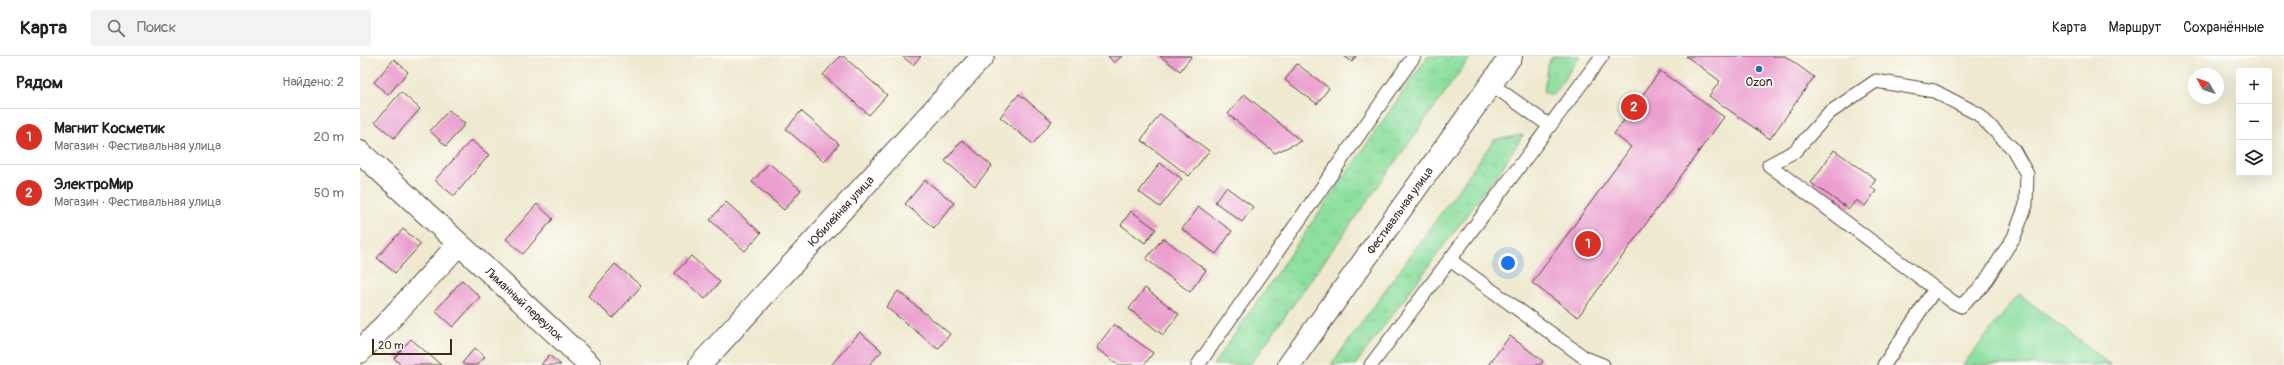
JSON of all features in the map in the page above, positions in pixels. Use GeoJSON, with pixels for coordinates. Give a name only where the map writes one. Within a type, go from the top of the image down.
{"type":"FeatureCollection","features":[{"type":"Feature","properties":{"kind":"street","name":"Юбилейная улица"},"geometry":{"type":"LineString","coordinates":[[700,365],[983,56]]}},
{"type":"Feature","properties":{"kind":"street","name":"Фестивальная улица"},"geometry":{"type":"LineString","coordinates":[[1289,365],[1511,56]]}},
{"type":"Feature","properties":{"kind":"street","name":"Лиманный переулок"},"geometry":{"type":"LineString","coordinates":[[360,152],[590,365]]}},
{"type":"Feature","properties":{"kind":"street"},"geometry":{"type":"LineString","coordinates":[[360,352],[459,244]]}},
{"type":"Feature","properties":{"kind":"lane"},"geometry":{"type":"LineString","coordinates":[[1198,365],[1414,56]]}},
{"type":"Feature","properties":{"kind":"lane"},"geometry":{"type":"LineString","coordinates":[[1371,365],[1602,56]]}},
{"type":"Feature","properties":{"kind":"lane"},"geometry":{"type":"LineString","coordinates":[[1876,81],[1934,91],[1978,114],[2012,149],[2027,174],[2026,205],[2014,237],[1983,285],[1961,306],[1935,289],[1769,165],[1795,151],[1828,113],[1876,81]]}},
{"type":"Feature","properties":{"kind":"lane"},"geometry":{"type":"LineString","coordinates":[[1491,84],[1550,126]]}},
{"type":"Feature","properties":{"kind":"lane"},"geometry":{"type":"LineString","coordinates":[[1450,260],[1585,358],[1603,365]]}},
{"type":"Feature","properties":{"kind":"lane"},"geometry":{"type":"LineString","coordinates":[[1884,365],[1935,289]]}},
{"type":"Feature","properties":{"kind":"green space"},"geometry":{"type":"Polygon","coordinates":[[[1428,56],[1471,56],[1250,365],[1213,365],[1428,56]]]}},
{"type":"Feature","properties":{"kind":"green space"},"geometry":{"type":"Polygon","coordinates":[[[1553,56],[1580,56],[1553,95],[1544,93],[1547,65],[1553,56]]]}},
{"type":"Feature","properties":{"kind":"green space"},"geometry":{"type":"Polygon","coordinates":[[[1523,135],[1504,165],[1355,365],[1331,365],[1494,140],[1523,135]]]}},
{"type":"Feature","properties":{"kind":"green space"},"geometry":{"type":"Polygon","coordinates":[[[2019,294],[2111,365],[1963,365],[2019,294]]]}},
{"type":"Feature","properties":{"kind":"building"},"geometry":{"type":"Polygon","coordinates":[[[840,56],[843,56],[887,95],[869,115],[823,75],[840,56]]]}},
{"type":"Feature","properties":{"kind":"building"},"geometry":{"type":"Polygon","coordinates":[[[902,56],[921,56],[913,65],[902,56]]]}},
{"type":"Feature","properties":{"kind":"building"},"geometry":{"type":"Polygon","coordinates":[[[1108,56],[1122,56],[1114,63],[1108,56]]]}},
{"type":"Feature","properties":{"kind":"building"},"geometry":{"type":"Polygon","coordinates":[[[1160,56],[1192,56],[1180,71],[1160,56]]]}},
{"type":"Feature","properties":{"kind":"building"},"geometry":{"type":"Polygon","coordinates":[[[1344,56],[1356,56],[1352,62],[1344,56]]]}},
{"type":"Feature","properties":{"kind":"building"},"geometry":{"type":"Polygon","coordinates":[[[1686,56],[1785,56],[1814,77],[1770,139],[1709,96],[1720,81],[1686,56]]]}},
{"type":"Feature","properties":{"kind":"building"},"geometry":{"type":"Polygon","coordinates":[[[394,59],[408,72],[388,95],[374,82],[394,59]]]}},
{"type":"Feature","properties":{"kind":"building"},"geometry":{"type":"Polygon","coordinates":[[[1297,64],[1329,88],[1317,104],[1285,80],[1297,64]]]}},
{"type":"Feature","properties":{"kind":"building"},"geometry":{"type":"Polygon","coordinates":[[[1660,71],[1724,117],[1578,317],[1532,283],[1631,147],[1614,134],[1660,71]]]}},
{"type":"Feature","properties":{"kind":"building"},"geometry":{"type":"Polygon","coordinates":[[[401,92],[420,109],[394,138],[375,122],[401,92]]]}},
{"type":"Feature","properties":{"kind":"building"},"geometry":{"type":"Polygon","coordinates":[[[1019,94],[1052,121],[1033,144],[1000,117],[1019,94]]]}},
{"type":"Feature","properties":{"kind":"building"},"geometry":{"type":"Polygon","coordinates":[[[1244,94],[1301,141],[1275,153],[1228,114],[1244,94]]]}},
{"type":"Feature","properties":{"kind":"building"},"geometry":{"type":"Polygon","coordinates":[[[449,110],[465,124],[446,146],[430,131],[449,110]]]}},
{"type":"Feature","properties":{"kind":"building"},"geometry":{"type":"Polygon","coordinates":[[[801,111],[839,144],[824,162],[786,129],[801,111]]]}},
{"type":"Feature","properties":{"kind":"building"},"geometry":{"type":"Polygon","coordinates":[[[1160,114],[1209,151],[1189,176],[1141,140],[1160,114]]]}},
{"type":"Feature","properties":{"kind":"building"},"geometry":{"type":"Polygon","coordinates":[[[471,140],[489,155],[454,196],[435,180],[471,140]]]}},
{"type":"Feature","properties":{"kind":"building"},"geometry":{"type":"Polygon","coordinates":[[[962,140],[992,166],[975,186],[945,161],[962,140]]]}},
{"type":"Feature","properties":{"kind":"building"},"geometry":{"type":"Polygon","coordinates":[[[1834,150],[1876,179],[1871,187],[1876,191],[1865,206],[1856,200],[1849,209],[1811,183],[1834,150]]]}},
{"type":"Feature","properties":{"kind":"building"},"geometry":{"type":"Polygon","coordinates":[[[769,163],[801,190],[784,210],[752,182],[769,163]]]}},
{"type":"Feature","properties":{"kind":"building"},"geometry":{"type":"Polygon","coordinates":[[[1160,163],[1182,179],[1160,207],[1139,192],[1160,163]]]}},
{"type":"Feature","properties":{"kind":"building"},"geometry":{"type":"Polygon","coordinates":[[[925,180],[954,203],[934,228],[905,204],[925,180]]]}},
{"type":"Feature","properties":{"kind":"building"},"geometry":{"type":"Polygon","coordinates":[[[1226,187],[1253,207],[1242,222],[1215,202],[1226,187]]]}},
{"type":"Feature","properties":{"kind":"building"},"geometry":{"type":"Polygon","coordinates":[[[726,202],[761,233],[745,251],[710,220],[726,202]]]}},
{"type":"Feature","properties":{"kind":"building"},"geometry":{"type":"Polygon","coordinates":[[[537,204],[553,219],[523,254],[506,239],[537,204]]]}},
{"type":"Feature","properties":{"kind":"building"},"geometry":{"type":"Polygon","coordinates":[[[1199,207],[1232,231],[1216,254],[1182,229],[1199,207]]]}},
{"type":"Feature","properties":{"kind":"building"},"geometry":{"type":"Polygon","coordinates":[[[1131,211],[1156,229],[1145,243],[1121,225],[1131,211]]]}},
{"type":"Feature","properties":{"kind":"building"},"geometry":{"type":"Polygon","coordinates":[[[403,229],[421,244],[395,273],[377,258],[403,229]]]}},
{"type":"Feature","properties":{"kind":"building"},"geometry":{"type":"Polygon","coordinates":[[[1163,238],[1206,270],[1190,292],[1146,259],[1163,238]]]}},
{"type":"Feature","properties":{"kind":"building"},"geometry":{"type":"Polygon","coordinates":[[[691,256],[720,282],[705,299],[675,273],[691,256]]]}},
{"type":"Feature","properties":{"kind":"building"},"geometry":{"type":"Polygon","coordinates":[[[615,264],[641,286],[613,318],[588,296],[615,264]]]}},
{"type":"Feature","properties":{"kind":"building"},"geometry":{"type":"Polygon","coordinates":[[[462,280],[480,297],[453,327],[435,311],[462,280]]]}},
{"type":"Feature","properties":{"kind":"building"},"geometry":{"type":"Polygon","coordinates":[[[1145,288],[1179,314],[1163,335],[1129,309],[1145,288]]]}},
{"type":"Feature","properties":{"kind":"building"},"geometry":{"type":"Polygon","coordinates":[[[898,291],[950,334],[938,349],[886,307],[898,291]]]}},
{"type":"Feature","properties":{"kind":"building"},"geometry":{"type":"Polygon","coordinates":[[[1114,324],[1153,353],[1144,365],[1119,365],[1096,348],[1114,324]]]}},
{"type":"Feature","properties":{"kind":"building"},"geometry":{"type":"Polygon","coordinates":[[[860,332],[882,351],[869,365],[831,365],[860,332]]]}},
{"type":"Feature","properties":{"kind":"building"},"geometry":{"type":"Polygon","coordinates":[[[1510,336],[1543,361],[1540,365],[1488,365],[1510,336]]]}},
{"type":"Feature","properties":{"kind":"building"},"geometry":{"type":"Polygon","coordinates":[[[411,339],[441,365],[401,365],[394,358],[411,339]]]}},
{"type":"Feature","properties":{"kind":"building"},"geometry":{"type":"Polygon","coordinates":[[[475,348],[485,357],[477,365],[465,365],[462,363],[475,348]]]}},
{"type":"Feature","properties":{"kind":"building"},"geometry":{"type":"Polygon","coordinates":[[[549,355],[561,365],[541,365],[549,355]]]}},
{"type":"Feature","properties":{"kind":"place","name":"Ozon"},"geometry":{"type":"Point","coordinates":[1759,69]}},
{"type":"Feature","properties":{"kind":"place","name":"ЭлектроМир"},"geometry":{"type":"Point","coordinates":[1634,107]}},
{"type":"Feature","properties":{"kind":"place","name":"Магнит Косметик"},"geometry":{"type":"Point","coordinates":[1588,244]}}]}
